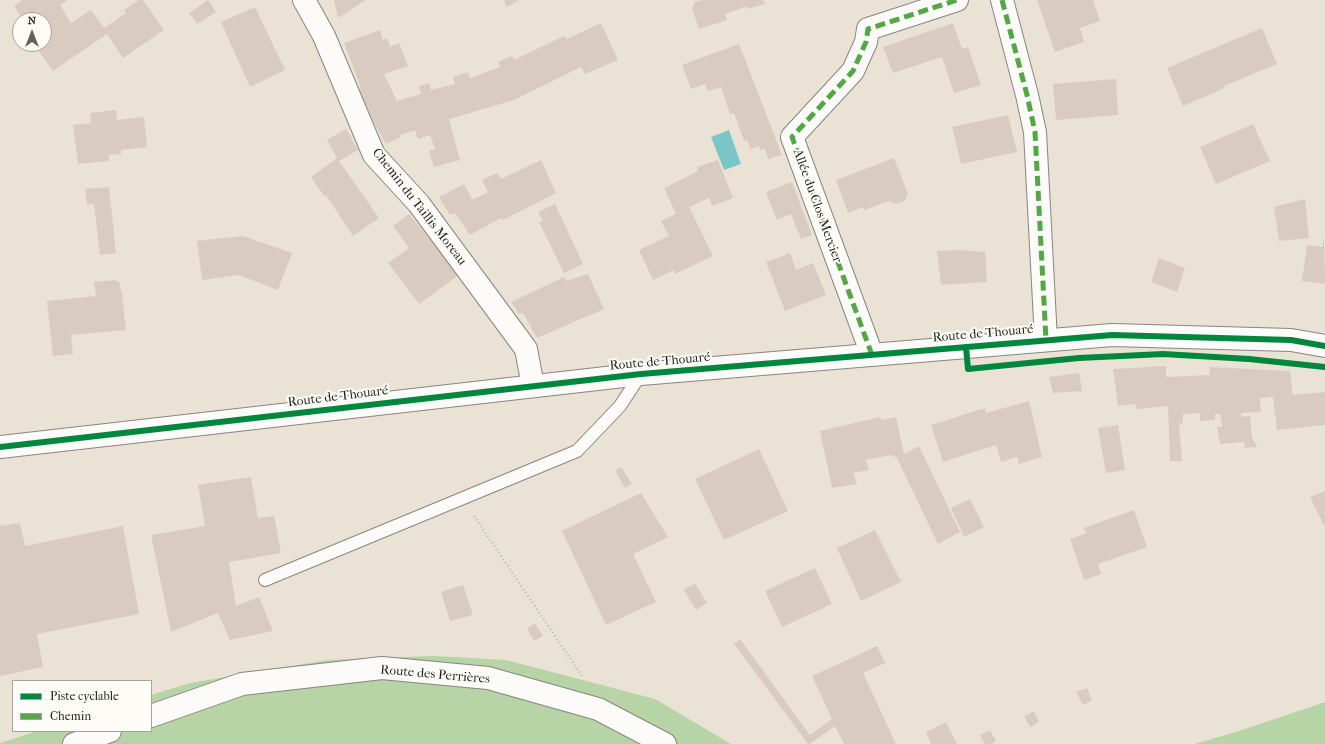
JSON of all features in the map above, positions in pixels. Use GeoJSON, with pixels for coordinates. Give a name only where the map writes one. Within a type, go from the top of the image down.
{"type":"FeatureCollection","features":[{"type":"Feature","properties":{"kind":"street","name":"Chemin du Taillis Moreau"},"geometry":{"type":"LineString","coordinates":[[304,0],[324,36],[374,155],[419,204],[526,349],[533,386]]}},
{"type":"Feature","properties":{"kind":"street","name":"Allée du Clos Mercier"},"geometry":{"type":"LineString","coordinates":[[872,355],[792,137],[853,71],[866,42],[868,29],[957,0]]}},
{"type":"Feature","properties":{"kind":"street"},"geometry":{"type":"LineString","coordinates":[[1002,0],[1027,95],[1035,132],[1046,340]]}},
{"type":"Feature","properties":{"kind":"street","name":"Route de Thouaré"},"geometry":{"type":"LineString","coordinates":[[0,447],[641,374],[1046,340],[1112,335],[1290,340],[1325,346]]}},
{"type":"Feature","properties":{"kind":"street","name":"Route des Perrières"},"geometry":{"type":"LineString","coordinates":[[152,716],[242,684],[382,668],[488,678],[598,709],[665,744]]}},
{"type":"Feature","properties":{"kind":"street"},"geometry":{"type":"LineString","coordinates":[[74,744],[107,732]]}},
{"type":"Feature","properties":{"kind":"lane"},"geometry":{"type":"LineString","coordinates":[[265,580],[577,451],[620,406],[641,374]]}},
{"type":"Feature","properties":{"kind":"path"},"geometry":{"type":"LineString","coordinates":[[461,498],[582,677],[598,709]]}},
{"type":"Feature","properties":{"kind":"green space"},"geometry":{"type":"Polygon","coordinates":[[[433,656],[506,660],[655,699],[731,744],[0,744],[34,732],[152,732],[152,695],[190,683],[328,660],[433,656]]]}},
{"type":"Feature","properties":{"kind":"green space"},"geometry":{"type":"Polygon","coordinates":[[[1325,702],[1325,744],[1195,744],[1239,731],[1325,702]]]}},
{"type":"Feature","properties":{"kind":"water"},"geometry":{"type":"Polygon","coordinates":[[[729,130],[741,164],[724,170],[711,137],[729,130]]]}},
{"type":"Feature","properties":{"kind":"building"},"geometry":{"type":"Polygon","coordinates":[[[22,0],[68,0],[60,5],[71,23],[91,10],[104,28],[126,13],[124,10],[139,0],[143,0],[164,30],[123,58],[107,34],[53,71],[40,52],[52,52],[52,12],[18,12],[14,6],[22,0]]]}},
{"type":"Feature","properties":{"kind":"building"},"geometry":{"type":"Polygon","coordinates":[[[208,0],[216,12],[197,24],[189,13],[208,0]]]}},
{"type":"Feature","properties":{"kind":"building"},"geometry":{"type":"Polygon","coordinates":[[[334,0],[366,0],[338,18],[334,0]]]}},
{"type":"Feature","properties":{"kind":"building"},"geometry":{"type":"Polygon","coordinates":[[[504,0],[519,0],[507,7],[504,0]]]}},
{"type":"Feature","properties":{"kind":"building"},"geometry":{"type":"Polygon","coordinates":[[[702,0],[763,0],[765,4],[747,9],[747,6],[725,14],[727,20],[699,29],[692,9],[695,2],[702,0]]]}},
{"type":"Feature","properties":{"kind":"building"},"geometry":{"type":"Polygon","coordinates":[[[1037,0],[1093,0],[1100,21],[1080,28],[1084,42],[1055,52],[1037,0]]]}},
{"type":"Feature","properties":{"kind":"building"},"geometry":{"type":"Polygon","coordinates":[[[255,7],[285,70],[250,87],[221,22],[255,7]]]}},
{"type":"Feature","properties":{"kind":"building"},"geometry":{"type":"Polygon","coordinates":[[[601,23],[618,60],[585,74],[581,67],[514,100],[449,119],[460,160],[434,167],[429,151],[435,149],[430,135],[418,139],[415,130],[400,135],[401,137],[386,144],[375,125],[359,89],[361,88],[344,43],[380,30],[383,40],[387,38],[390,47],[399,43],[408,66],[384,74],[397,101],[421,94],[419,86],[429,83],[431,90],[455,84],[453,77],[468,72],[470,78],[500,67],[498,62],[512,56],[514,60],[564,36],[567,39],[601,23]]]}},
{"type":"Feature","properties":{"kind":"building"},"geometry":{"type":"Polygon","coordinates":[[[953,23],[962,49],[968,47],[981,85],[954,93],[942,57],[893,73],[883,47],[953,23]]]}},
{"type":"Feature","properties":{"kind":"building"},"geometry":{"type":"Polygon","coordinates":[[[1262,28],[1277,64],[1224,86],[1225,88],[1183,106],[1167,68],[1262,28]]]}},
{"type":"Feature","properties":{"kind":"building"},"geometry":{"type":"Polygon","coordinates":[[[739,44],[782,155],[768,159],[765,149],[760,150],[759,146],[751,149],[747,140],[744,141],[734,113],[730,114],[721,87],[708,91],[705,84],[691,89],[682,65],[739,44]]]}},
{"type":"Feature","properties":{"kind":"building"},"geometry":{"type":"Polygon","coordinates":[[[1116,79],[1118,115],[1056,120],[1053,84],[1116,79]]]}},
{"type":"Feature","properties":{"kind":"building"},"geometry":{"type":"Polygon","coordinates":[[[116,110],[117,120],[144,117],[147,147],[121,150],[121,154],[109,155],[109,161],[78,164],[73,125],[91,123],[90,113],[116,110]]]}},
{"type":"Feature","properties":{"kind":"building"},"geometry":{"type":"Polygon","coordinates":[[[1008,115],[1017,152],[961,164],[952,127],[1008,115]]]}},
{"type":"Feature","properties":{"kind":"building"},"geometry":{"type":"Polygon","coordinates":[[[1253,124],[1270,161],[1216,184],[1200,147],[1253,124]]]}},
{"type":"Feature","properties":{"kind":"building"},"geometry":{"type":"Polygon","coordinates":[[[346,129],[358,150],[339,161],[379,218],[353,236],[326,195],[324,196],[311,177],[337,158],[327,140],[346,129]]]}},
{"type":"Feature","properties":{"kind":"building"},"geometry":{"type":"Polygon","coordinates":[[[894,158],[908,194],[905,201],[896,204],[889,201],[864,210],[863,207],[848,213],[836,180],[894,158]]]}},
{"type":"Feature","properties":{"kind":"building"},"geometry":{"type":"Polygon","coordinates":[[[541,160],[556,193],[503,220],[501,218],[470,235],[455,213],[450,215],[439,197],[464,184],[472,199],[474,199],[488,192],[482,180],[497,173],[501,179],[541,160]]]}},
{"type":"Feature","properties":{"kind":"building"},"geometry":{"type":"Polygon","coordinates":[[[718,160],[733,198],[712,206],[709,198],[689,207],[713,256],[675,274],[674,270],[653,280],[639,250],[669,236],[661,221],[676,214],[664,188],[698,171],[697,167],[718,160]]]}},
{"type":"Feature","properties":{"kind":"building"},"geometry":{"type":"Polygon","coordinates":[[[792,182],[812,235],[801,239],[791,214],[777,220],[766,192],[792,182]]]}},
{"type":"Feature","properties":{"kind":"building"},"geometry":{"type":"Polygon","coordinates":[[[109,187],[116,253],[100,255],[94,204],[87,204],[85,189],[109,187]]]}},
{"type":"Feature","properties":{"kind":"building"},"geometry":{"type":"Polygon","coordinates":[[[1305,199],[1309,238],[1279,241],[1274,207],[1305,199]]]}},
{"type":"Feature","properties":{"kind":"building"},"geometry":{"type":"Polygon","coordinates":[[[555,204],[583,264],[564,273],[539,222],[543,221],[538,212],[555,204]]]}},
{"type":"Feature","properties":{"kind":"building"},"geometry":{"type":"Polygon","coordinates":[[[409,214],[439,250],[442,248],[460,274],[419,304],[388,263],[409,248],[393,226],[409,214]]]}},
{"type":"Feature","properties":{"kind":"building"},"geometry":{"type":"Polygon","coordinates":[[[243,236],[292,253],[278,290],[239,275],[202,280],[197,241],[243,236]]]}},
{"type":"Feature","properties":{"kind":"building"},"geometry":{"type":"Polygon","coordinates":[[[1324,237],[1325,284],[1302,281],[1307,245],[1322,247],[1324,237]]]}},
{"type":"Feature","properties":{"kind":"building"},"geometry":{"type":"Polygon","coordinates":[[[959,250],[985,252],[987,282],[941,285],[937,251],[959,250]]]}},
{"type":"Feature","properties":{"kind":"building"},"geometry":{"type":"Polygon","coordinates":[[[790,253],[796,270],[813,263],[826,295],[785,311],[766,262],[790,253]]]}},
{"type":"Feature","properties":{"kind":"building"},"geometry":{"type":"Polygon","coordinates":[[[1159,258],[1185,268],[1177,292],[1151,282],[1159,258]]]}},
{"type":"Feature","properties":{"kind":"building"},"geometry":{"type":"Polygon","coordinates":[[[588,274],[604,309],[537,338],[523,313],[519,314],[511,302],[564,277],[566,281],[588,274]]]}},
{"type":"Feature","properties":{"kind":"building"},"geometry":{"type":"Polygon","coordinates":[[[115,280],[120,283],[126,330],[71,335],[73,354],[53,356],[47,301],[96,296],[94,282],[115,280]]]}},
{"type":"Feature","properties":{"kind":"building"},"geometry":{"type":"Polygon","coordinates":[[[1166,366],[1166,377],[1210,375],[1210,367],[1290,371],[1293,395],[1325,392],[1325,425],[1277,430],[1273,397],[1260,398],[1261,412],[1241,413],[1241,417],[1250,416],[1252,437],[1257,447],[1245,448],[1244,442],[1220,444],[1217,427],[1222,427],[1220,414],[1215,414],[1215,420],[1200,421],[1200,413],[1183,414],[1183,423],[1179,424],[1182,461],[1170,461],[1168,406],[1137,409],[1135,404],[1118,406],[1113,369],[1166,366]]]}},
{"type":"Feature","properties":{"kind":"building"},"geometry":{"type":"Polygon","coordinates":[[[1079,373],[1082,391],[1053,393],[1049,377],[1079,373]]]}},
{"type":"Feature","properties":{"kind":"building"},"geometry":{"type":"Polygon","coordinates":[[[1029,401],[1042,457],[1019,464],[1017,457],[1001,462],[996,445],[943,462],[931,425],[985,408],[986,413],[1029,401]]]}},
{"type":"Feature","properties":{"kind":"building"},"geometry":{"type":"Polygon","coordinates":[[[880,417],[881,420],[896,417],[904,454],[919,446],[960,532],[938,544],[897,458],[891,455],[866,460],[869,470],[853,473],[857,484],[832,488],[820,431],[880,417]]]}},
{"type":"Feature","properties":{"kind":"building"},"geometry":{"type":"Polygon","coordinates":[[[1118,425],[1125,470],[1106,473],[1098,428],[1118,425]]]}},
{"type":"Feature","properties":{"kind":"building"},"geometry":{"type":"Polygon","coordinates":[[[759,449],[788,511],[724,540],[695,479],[759,449]]]}},
{"type":"Feature","properties":{"kind":"building"},"geometry":{"type":"Polygon","coordinates":[[[621,467],[632,484],[625,488],[615,470],[621,467]]]}},
{"type":"Feature","properties":{"kind":"building"},"geometry":{"type":"Polygon","coordinates":[[[251,477],[258,518],[274,516],[281,553],[229,562],[236,606],[259,597],[273,631],[230,640],[218,613],[171,632],[151,535],[205,526],[198,485],[251,477]]]}},
{"type":"Feature","properties":{"kind":"building"},"geometry":{"type":"Polygon","coordinates":[[[1325,491],[1325,528],[1310,497],[1325,491]]]}},
{"type":"Feature","properties":{"kind":"building"},"geometry":{"type":"Polygon","coordinates":[[[641,493],[668,537],[633,554],[656,602],[606,625],[562,531],[641,493]]]}},
{"type":"Feature","properties":{"kind":"building"},"geometry":{"type":"Polygon","coordinates":[[[970,499],[984,527],[964,537],[951,508],[970,499]]]}},
{"type":"Feature","properties":{"kind":"building"},"geometry":{"type":"Polygon","coordinates":[[[1134,510],[1147,547],[1098,564],[1101,574],[1084,580],[1070,539],[1086,533],[1084,528],[1134,510]]]}},
{"type":"Feature","properties":{"kind":"building"},"geometry":{"type":"Polygon","coordinates":[[[20,523],[25,546],[123,526],[139,614],[37,634],[43,667],[0,676],[0,526],[20,523]]]}},
{"type":"Feature","properties":{"kind":"building"},"geometry":{"type":"Polygon","coordinates":[[[875,530],[901,582],[861,601],[837,548],[875,530]]]}},
{"type":"Feature","properties":{"kind":"building"},"geometry":{"type":"Polygon","coordinates":[[[815,568],[832,604],[782,627],[765,591],[815,568]]]}},
{"type":"Feature","properties":{"kind":"building"},"geometry":{"type":"Polygon","coordinates":[[[695,583],[707,603],[696,610],[684,590],[695,583]]]}},
{"type":"Feature","properties":{"kind":"building"},"geometry":{"type":"Polygon","coordinates":[[[463,585],[473,615],[450,621],[441,592],[463,585]]]}},
{"type":"Feature","properties":{"kind":"building"},"geometry":{"type":"Polygon","coordinates":[[[535,623],[543,636],[534,641],[527,629],[535,623]]]}},
{"type":"Feature","properties":{"kind":"building"},"geometry":{"type":"Polygon","coordinates":[[[740,639],[810,735],[832,719],[812,676],[877,646],[885,663],[863,673],[896,744],[844,744],[835,726],[808,744],[734,644],[740,639]]]}},
{"type":"Feature","properties":{"kind":"building"},"geometry":{"type":"Polygon","coordinates":[[[1087,688],[1092,700],[1083,705],[1076,692],[1087,688]]]}},
{"type":"Feature","properties":{"kind":"building"},"geometry":{"type":"Polygon","coordinates":[[[1034,711],[1039,722],[1030,727],[1024,716],[1034,711]]]}},
{"type":"Feature","properties":{"kind":"building"},"geometry":{"type":"Polygon","coordinates":[[[946,722],[957,744],[931,744],[926,732],[946,722]]]}},
{"type":"Feature","properties":{"kind":"building"},"geometry":{"type":"Polygon","coordinates":[[[990,730],[996,741],[991,744],[985,744],[980,735],[990,730]]]}},
{"type":"Feature","properties":{"kind":"marked path"},"geometry":{"type":"LineString","coordinates":[[872,355],[792,137],[853,71],[866,42],[868,29],[957,0]]}},
{"type":"Feature","properties":{"kind":"marked path"},"geometry":{"type":"LineString","coordinates":[[1002,0],[1027,95],[1035,132],[1046,340]]}},
{"type":"Feature","properties":{"kind":"cycle path"},"geometry":{"type":"LineString","coordinates":[[0,447],[641,374],[1112,335],[1291,340],[1325,346]]}},
{"type":"Feature","properties":{"kind":"cycle path"},"geometry":{"type":"LineString","coordinates":[[966,347],[968,369],[1079,358],[1163,354],[1249,359],[1325,367]]}}]}
